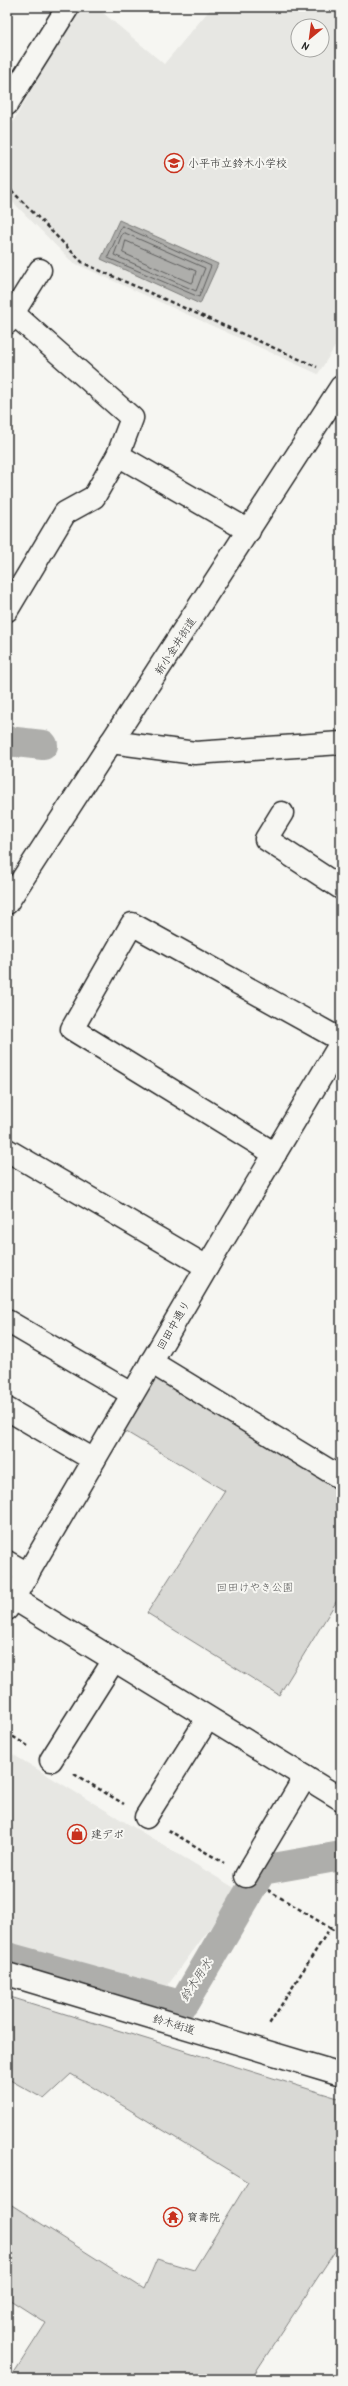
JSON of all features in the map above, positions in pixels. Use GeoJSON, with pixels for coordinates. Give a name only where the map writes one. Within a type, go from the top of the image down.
{"type":"FeatureCollection","features":[{"type":"Feature","properties":{"kind":"street"},"geometry":{"type":"LineString","coordinates":[[7,104],[65,8]]}},
{"type":"Feature","properties":{"kind":"street"},"geometry":{"type":"LineString","coordinates":[[7,610],[66,513],[94,497],[118,455],[132,418],[10,318],[40,270]]}},
{"type":"Feature","properties":{"kind":"street","name":"新小金井街道"},"geometry":{"type":"LineString","coordinates":[[7,903],[341,387]]}},
{"type":"Feature","properties":{"kind":"street"},"geometry":{"type":"LineString","coordinates":[[118,455],[249,531]]}},
{"type":"Feature","properties":{"kind":"street"},"geometry":{"type":"LineString","coordinates":[[111,742],[195,753],[341,743]]}},
{"type":"Feature","properties":{"kind":"street"},"geometry":{"type":"LineString","coordinates":[[282,813],[266,839],[341,888]]}},
{"type":"Feature","properties":{"kind":"street"},"geometry":{"type":"LineString","coordinates":[[275,1154],[72,1029],[132,924],[341,1042]]}},
{"type":"Feature","properties":{"kind":"street","name":"回田中通り"},"geometry":{"type":"LineString","coordinates":[[10,1603],[341,1042]]}},
{"type":"Feature","properties":{"kind":"street"},"geometry":{"type":"LineString","coordinates":[[7,1150],[207,1267]]}},
{"type":"Feature","properties":{"kind":"street"},"geometry":{"type":"LineString","coordinates":[[7,1321],[132,1394]]}},
{"type":"Feature","properties":{"kind":"street"},"geometry":{"type":"LineString","coordinates":[[151,1362],[341,1478]]}},
{"type":"Feature","properties":{"kind":"street"},"geometry":{"type":"LineString","coordinates":[[7,1409],[94,1460]]}},
{"type":"Feature","properties":{"kind":"street"},"geometry":{"type":"LineString","coordinates":[[7,1562],[28,1574]]}},
{"type":"Feature","properties":{"kind":"street"},"geometry":{"type":"LineString","coordinates":[[10,1603],[114,1660],[341,1799]]}},
{"type":"Feature","properties":{"kind":"street"},"geometry":{"type":"LineString","coordinates":[[51,1760],[114,1660]]}},
{"type":"Feature","properties":{"kind":"street"},"geometry":{"type":"LineString","coordinates":[[146,1817],[208,1718]]}},
{"type":"Feature","properties":{"kind":"street"},"geometry":{"type":"LineString","coordinates":[[246,1876],[305,1777]]}},
{"type":"Feature","properties":{"kind":"street","name":"鈴木街道"},"geometry":{"type":"LineString","coordinates":[[7,1974],[341,2074]]}},
{"type":"Feature","properties":{"kind":"path"},"geometry":{"type":"LineString","coordinates":[[7,189],[8,186],[83,262],[316,367]]}},
{"type":"Feature","properties":{"kind":"path"},"geometry":{"type":"LineString","coordinates":[[265,1888],[341,1935]]}},
{"type":"Feature","properties":{"kind":"path"},"geometry":{"type":"LineString","coordinates":[[254,2048],[330,1928]]}},
{"type":"Feature","properties":{"kind":"shaded area","name":"小平市立鈴木小学校"},"geometry":{"type":"Polygon","coordinates":[[[84,7],[96,7],[164,64],[212,7],[341,7],[341,337],[318,374],[72,262],[7,196],[7,129],[9,129],[72,19],[84,7]]]}},
{"type":"Feature","properties":{"kind":"shaded area"},"geometry":{"type":"Polygon","coordinates":[[[7,1751],[238,1890],[162,1993],[7,1948],[7,1751]]]}},
{"type":"Feature","properties":{"kind":"green space","name":"回田けやき公園"},"geometry":{"type":"Polygon","coordinates":[[[158,1377],[341,1484],[341,1594],[279,1695],[147,1613],[225,1491],[123,1430],[149,1383],[158,1377]]]}},
{"type":"Feature","properties":{"kind":"green space"},"geometry":{"type":"Polygon","coordinates":[[[7,1996],[341,2099],[341,2242],[251,2379],[10,2379],[46,2323],[7,2298],[7,2202],[144,2289],[157,2259],[194,2270],[248,2182],[71,2074],[44,2099],[10,2080],[7,2086],[7,1996]]]}},
{"type":"Feature","properties":{"kind":"water"},"geometry":{"type":"Polygon","coordinates":[[[119,220],[218,264],[200,304],[101,259],[119,220]]]}},
{"type":"Feature","properties":{"kind":"waterway"},"geometry":{"type":"LineString","coordinates":[[7,741],[43,745]]}},
{"type":"Feature","properties":{"kind":"waterway","name":"鈴木用水"},"geometry":{"type":"LineString","coordinates":[[7,1957],[180,2005],[184,2003],[262,1870],[341,1856]]}},
{"type":"Feature","properties":{"kind":"place","name":"小平市立鈴木小学校"},"geometry":{"type":"Point","coordinates":[174,163]}},
{"type":"Feature","properties":{"kind":"place","name":"建デポ"},"geometry":{"type":"Point","coordinates":[77,1834]}},
{"type":"Feature","properties":{"kind":"place","name":"寶壽院"},"geometry":{"type":"Point","coordinates":[173,2217]}}]}
